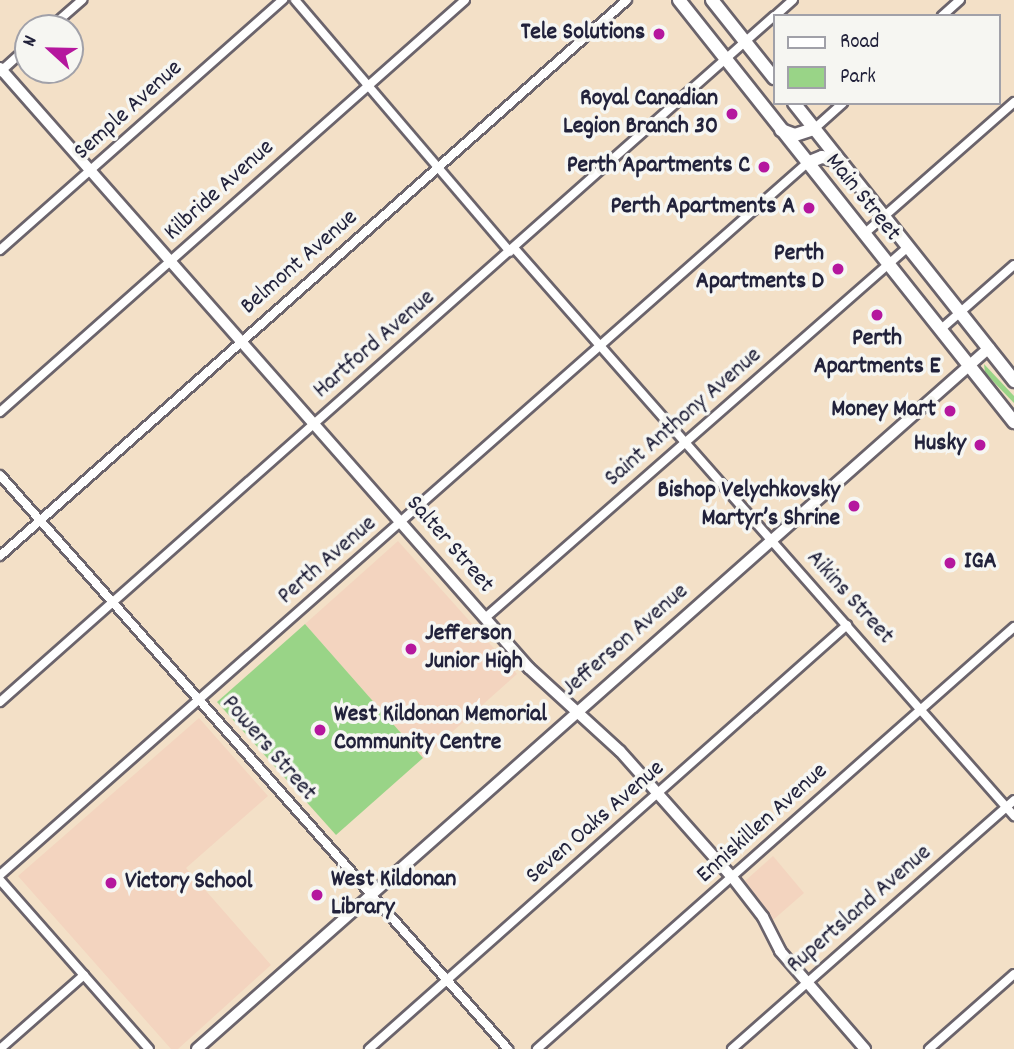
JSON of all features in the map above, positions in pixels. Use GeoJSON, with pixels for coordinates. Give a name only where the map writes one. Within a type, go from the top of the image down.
{"type":"FeatureCollection","features":[{"type":"Feature","properties":{"kind":"main road","name":"Main Street"},"geometry":{"type":"LineString","coordinates":[[679,0],[1014,422]]}},
{"type":"Feature","properties":{"kind":"main road"},"geometry":{"type":"LineString","coordinates":[[712,0],[772,76]]}},
{"type":"Feature","properties":{"kind":"main road","name":"Salter Street"},"geometry":{"type":"LineString","coordinates":[[1,70],[485,618],[575,713],[620,751],[732,877],[806,983],[865,1049]]}},
{"type":"Feature","properties":{"kind":"main road","name":"Main Street"},"geometry":{"type":"LineString","coordinates":[[796,105],[1014,381]]}},
{"type":"Feature","properties":{"kind":"main road"},"geometry":{"type":"LineString","coordinates":[[781,130],[795,135],[814,128]]}},
{"type":"Feature","properties":{"kind":"main road"},"geometry":{"type":"LineString","coordinates":[[807,163],[822,157],[840,161]]}},
{"type":"Feature","properties":{"kind":"main road","name":"Jefferson Avenue"},"geometry":{"type":"LineString","coordinates":[[197,1049],[989,348]]}},
{"type":"Feature","properties":{"kind":"street"},"geometry":{"type":"LineString","coordinates":[[66,14],[82,0]]}},
{"type":"Feature","properties":{"kind":"street","name":"Semple Avenue"},"geometry":{"type":"LineString","coordinates":[[0,250],[283,0]]}},
{"type":"Feature","properties":{"kind":"street","name":"Aikins Street"},"geometry":{"type":"LineString","coordinates":[[295,0],[438,168],[687,442],[1014,816]]}},
{"type":"Feature","properties":{"kind":"street","name":"Kilbride Avenue"},"geometry":{"type":"LineString","coordinates":[[0,412],[465,0]]}},
{"type":"Feature","properties":{"kind":"street","name":"Belmont Avenue"},"geometry":{"type":"LineString","coordinates":[[0,556],[240,340],[627,0]]}},
{"type":"Feature","properties":{"kind":"street","name":"Hartford Avenue"},"geometry":{"type":"LineString","coordinates":[[777,14],[793,0]]}},
{"type":"Feature","properties":{"kind":"street"},"geometry":{"type":"LineString","coordinates":[[944,14],[960,0]]}},
{"type":"Feature","properties":{"kind":"street","name":"Hartford Avenue"},"geometry":{"type":"LineString","coordinates":[[0,702],[772,19]]}},
{"type":"Feature","properties":{"kind":"street"},"geometry":{"type":"LineString","coordinates":[[864,234],[1014,102]]}},
{"type":"Feature","properties":{"kind":"street"},"geometry":{"type":"LineString","coordinates":[[814,128],[841,105]]}},
{"type":"Feature","properties":{"kind":"street","name":"Perth Avenue"},"geometry":{"type":"LineString","coordinates":[[0,877],[807,163]]}},
{"type":"Feature","properties":{"kind":"street","name":"Saint Anthony Avenue"},"geometry":{"type":"LineString","coordinates":[[485,618],[908,247]]}},
{"type":"Feature","properties":{"kind":"street"},"geometry":{"type":"LineString","coordinates":[[940,330],[1014,265]]}},
{"type":"Feature","properties":{"kind":"street","name":"Powers Street"},"geometry":{"type":"LineString","coordinates":[[0,475],[508,1049]]}},
{"type":"Feature","properties":{"kind":"street","name":"Seven Oaks Avenue"},"geometry":{"type":"LineString","coordinates":[[369,1049],[847,625]]}},
{"type":"Feature","properties":{"kind":"street","name":"Enniskillen Avenue"},"geometry":{"type":"LineString","coordinates":[[537,1049],[1014,627]]}},
{"type":"Feature","properties":{"kind":"street","name":"Rupertsland Avenue"},"geometry":{"type":"LineString","coordinates":[[732,1049],[1014,800]]}},
{"type":"Feature","properties":{"kind":"street"},"geometry":{"type":"LineString","coordinates":[[0,877],[149,1049]]}},
{"type":"Feature","properties":{"kind":"street"},"geometry":{"type":"LineString","coordinates":[[929,1049],[1014,974]]}},
{"type":"Feature","properties":{"kind":"street"},"geometry":{"type":"LineString","coordinates":[[0,1049],[84,975]]}},
{"type":"Feature","properties":{"kind":"shaded area","name":"Jefferson Junior High"},"geometry":{"type":"Polygon","coordinates":[[[398,541],[517,674],[423,758],[305,624],[398,541]]]}},
{"type":"Feature","properties":{"kind":"shaded area","name":"Victory School"},"geometry":{"type":"Polygon","coordinates":[[[199,718],[268,796],[186,868],[271,965],[178,1049],[171,1049],[18,876],[199,718]]]}},
{"type":"Feature","properties":{"kind":"shaded area"},"geometry":{"type":"Polygon","coordinates":[[[773,856],[804,893],[773,920],[745,881],[773,856]]]}},
{"type":"Feature","properties":{"kind":"green space"},"geometry":{"type":"Polygon","coordinates":[[[984,364],[1014,396],[1014,403],[985,373],[984,364]]]}},
{"type":"Feature","properties":{"kind":"green space","name":"West Kildonan Memorial Community Centre"},"geometry":{"type":"Polygon","coordinates":[[[305,624],[423,758],[336,835],[217,702],[305,624]]]}},
{"type":"Feature","properties":{"kind":"place","name":"Tele Solutions"},"geometry":{"type":"Point","coordinates":[659,34]}},
{"type":"Feature","properties":{"kind":"place","name":"Royal Canadian Legion Branch 30"},"geometry":{"type":"Point","coordinates":[732,114]}},
{"type":"Feature","properties":{"kind":"place","name":"Perth Apartments C"},"geometry":{"type":"Point","coordinates":[764,167]}},
{"type":"Feature","properties":{"kind":"place","name":"Perth Apartments A"},"geometry":{"type":"Point","coordinates":[809,208]}},
{"type":"Feature","properties":{"kind":"place","name":"Perth Apartments D"},"geometry":{"type":"Point","coordinates":[838,269]}},
{"type":"Feature","properties":{"kind":"place","name":"Perth Apartments E"},"geometry":{"type":"Point","coordinates":[877,315]}},
{"type":"Feature","properties":{"kind":"place","name":"Money Mart"},"geometry":{"type":"Point","coordinates":[950,411]}},
{"type":"Feature","properties":{"kind":"place","name":"Husky"},"geometry":{"type":"Point","coordinates":[980,445]}},
{"type":"Feature","properties":{"kind":"place","name":"Bishop Velychkovsky Martyr’s Shrine"},"geometry":{"type":"Point","coordinates":[854,506]}},
{"type":"Feature","properties":{"kind":"place","name":"IGA"},"geometry":{"type":"Point","coordinates":[950,563]}},
{"type":"Feature","properties":{"kind":"place","name":"Jefferson Junior High"},"geometry":{"type":"Point","coordinates":[411,649]}},
{"type":"Feature","properties":{"kind":"place","name":"West Kildonan Memorial Community Centre"},"geometry":{"type":"Point","coordinates":[320,730]}},
{"type":"Feature","properties":{"kind":"place","name":"Victory School"},"geometry":{"type":"Point","coordinates":[111,883]}},
{"type":"Feature","properties":{"kind":"place","name":"West Kildonan Library"},"geometry":{"type":"Point","coordinates":[317,895]}}]}
